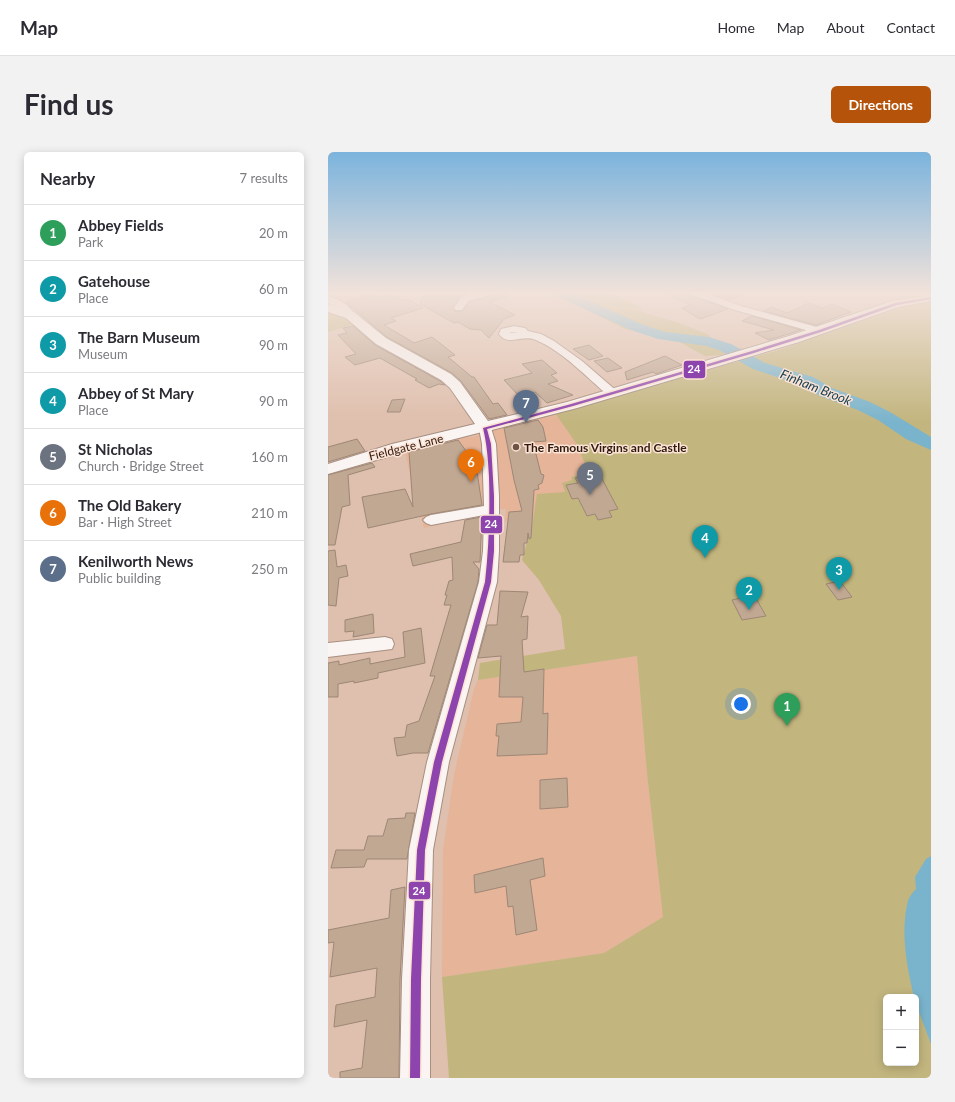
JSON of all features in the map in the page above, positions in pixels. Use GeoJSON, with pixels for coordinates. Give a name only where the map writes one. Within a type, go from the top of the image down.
{"type":"FeatureCollection","features":[{"type":"Feature","properties":{"kind":"main road"},"geometry":{"type":"LineString","coordinates":[[375,336],[381,341],[429,367],[451,381],[485,428]]}},
{"type":"Feature","properties":{"kind":"main road","name":"Fieldgate Lane"},"geometry":{"type":"LineString","coordinates":[[328,469],[392,450],[485,428],[613,393],[803,336]]}},
{"type":"Feature","properties":{"kind":"street"},"geometry":{"type":"LineString","coordinates":[[535,336],[554,346],[613,393]]}},
{"type":"Feature","properties":{"kind":"street"},"geometry":{"type":"LineString","coordinates":[[416,1078],[416,979],[421,850],[438,762],[488,582],[491,551],[492,508],[489,444],[485,428]]}},
{"type":"Feature","properties":{"kind":"street"},"geometry":{"type":"LineString","coordinates":[[431,520],[492,508]]}},
{"type":"Feature","properties":{"kind":"street"},"geometry":{"type":"LineString","coordinates":[[328,650],[386,645]]}},
{"type":"Feature","properties":{"kind":"shaded area"},"geometry":{"type":"Polygon","coordinates":[[[658,336],[710,336],[715,341],[726,346],[743,349],[720,355],[705,356],[676,340],[658,336]]]}},
{"type":"Feature","properties":{"kind":"shaded area"},"geometry":{"type":"Polygon","coordinates":[[[819,336],[931,336],[931,1078],[449,1078],[442,977],[604,953],[663,917],[647,773],[637,656],[478,680],[480,663],[565,649],[561,616],[539,580],[522,560],[533,520],[537,494],[565,492],[562,483],[572,480],[571,477],[588,473],[578,446],[555,413],[779,350],[819,336]]]}},
{"type":"Feature","properties":{"kind":"shaded area"},"geometry":{"type":"Polygon","coordinates":[[[555,413],[578,446],[588,473],[571,477],[572,480],[562,483],[565,492],[537,495],[533,520],[505,521],[506,509],[485,510],[483,515],[471,516],[424,528],[404,449],[457,437],[473,437],[498,427],[555,413]]]}},
{"type":"Feature","properties":{"kind":"shaded area"},"geometry":{"type":"Polygon","coordinates":[[[637,656],[647,773],[663,917],[604,953],[442,977],[443,850],[454,775],[474,689],[478,680],[637,656]]]}},
{"type":"Feature","properties":{"kind":"water"},"geometry":{"type":"Polygon","coordinates":[[[931,856],[931,1044],[919,1012],[919,994],[913,994],[905,949],[905,925],[909,899],[916,889],[915,877],[926,859],[931,856]]]}},
{"type":"Feature","properties":{"kind":"building"},"geometry":{"type":"Polygon","coordinates":[[[339,336],[365,336],[375,345],[445,385],[439,384],[429,388],[415,380],[417,379],[380,358],[355,365],[345,357],[356,354],[339,336]]]}},
{"type":"Feature","properties":{"kind":"building"},"geometry":{"type":"Polygon","coordinates":[[[386,336],[403,336],[414,343],[432,337],[455,355],[448,357],[472,377],[474,377],[493,404],[498,403],[507,415],[489,419],[461,381],[452,373],[386,336]]]}},
{"type":"Feature","properties":{"kind":"building"},"geometry":{"type":"Polygon","coordinates":[[[761,336],[781,336],[769,340],[761,336]]]}},
{"type":"Feature","properties":{"kind":"building"},"geometry":{"type":"Polygon","coordinates":[[[589,345],[603,356],[589,360],[573,349],[589,345]]]}},
{"type":"Feature","properties":{"kind":"building"},"geometry":{"type":"Polygon","coordinates":[[[665,356],[682,365],[656,374],[653,372],[627,380],[625,372],[665,356]]]}},
{"type":"Feature","properties":{"kind":"building"},"geometry":{"type":"Polygon","coordinates":[[[608,358],[622,368],[607,372],[594,361],[608,358]]]}},
{"type":"Feature","properties":{"kind":"building"},"geometry":{"type":"Polygon","coordinates":[[[542,360],[557,373],[551,375],[558,381],[548,384],[573,395],[547,403],[535,392],[519,396],[504,380],[532,373],[522,364],[542,360]]]}},
{"type":"Feature","properties":{"kind":"building"},"geometry":{"type":"Polygon","coordinates":[[[405,399],[400,412],[387,412],[392,400],[405,399]]]}},
{"type":"Feature","properties":{"kind":"building"},"geometry":{"type":"Polygon","coordinates":[[[538,420],[543,427],[546,441],[533,442],[541,474],[544,475],[542,483],[538,485],[539,489],[534,490],[531,538],[529,539],[528,533],[527,543],[524,543],[524,555],[520,555],[519,562],[503,562],[509,512],[522,511],[514,480],[504,428],[538,420]]]}},
{"type":"Feature","properties":{"kind":"building"},"geometry":{"type":"Polygon","coordinates":[[[357,439],[365,451],[328,462],[328,447],[357,439]]]}},
{"type":"Feature","properties":{"kind":"building"},"geometry":{"type":"Polygon","coordinates":[[[458,440],[475,463],[482,505],[431,514],[368,528],[362,497],[405,489],[413,507],[409,452],[458,440]]]}},
{"type":"Feature","properties":{"kind":"building"},"geometry":{"type":"Polygon","coordinates":[[[372,463],[375,467],[348,475],[350,505],[342,507],[335,545],[328,545],[328,475],[372,463]]]}},
{"type":"Feature","properties":{"kind":"building"},"geometry":{"type":"Polygon","coordinates":[[[599,473],[618,509],[609,511],[612,517],[598,520],[595,514],[587,516],[578,498],[572,499],[566,485],[578,483],[575,478],[599,473]]]}},
{"type":"Feature","properties":{"kind":"building"},"geometry":{"type":"Polygon","coordinates":[[[482,517],[480,562],[473,562],[479,569],[478,582],[428,753],[413,753],[397,756],[394,738],[405,737],[407,725],[419,721],[435,676],[430,676],[451,605],[444,605],[447,595],[445,595],[449,581],[453,580],[452,557],[413,566],[410,554],[461,542],[465,520],[482,517]]]}},
{"type":"Feature","properties":{"kind":"building"},"geometry":{"type":"Polygon","coordinates":[[[335,550],[337,567],[346,565],[348,576],[339,578],[336,606],[328,605],[328,551],[335,550]]]}},
{"type":"Feature","properties":{"kind":"building"},"geometry":{"type":"Polygon","coordinates":[[[840,581],[852,597],[838,600],[826,584],[840,581]]]}},
{"type":"Feature","properties":{"kind":"building"},"geometry":{"type":"Polygon","coordinates":[[[500,591],[528,592],[521,617],[528,616],[527,639],[522,640],[524,672],[544,669],[543,714],[548,713],[547,754],[497,756],[499,736],[496,736],[497,724],[521,722],[523,697],[499,697],[501,656],[478,658],[487,625],[497,625],[500,591]]]}},
{"type":"Feature","properties":{"kind":"building"},"geometry":{"type":"Polygon","coordinates":[[[754,595],[766,616],[742,620],[732,600],[754,595]]]}},
{"type":"Feature","properties":{"kind":"building"},"geometry":{"type":"Polygon","coordinates":[[[373,614],[374,633],[353,637],[354,631],[345,632],[345,620],[373,614]]]}},
{"type":"Feature","properties":{"kind":"building"},"geometry":{"type":"Polygon","coordinates":[[[421,628],[425,663],[378,673],[378,678],[354,683],[354,681],[338,684],[338,697],[328,697],[328,663],[339,661],[339,665],[370,658],[370,664],[405,657],[403,632],[421,628]]]}},
{"type":"Feature","properties":{"kind":"building"},"geometry":{"type":"Polygon","coordinates":[[[567,778],[568,807],[540,809],[540,780],[567,778]]]}},
{"type":"Feature","properties":{"kind":"building"},"geometry":{"type":"Polygon","coordinates":[[[406,813],[415,813],[407,859],[367,859],[364,867],[331,868],[336,850],[364,850],[368,836],[383,836],[388,819],[405,818],[406,813]]]}},
{"type":"Feature","properties":{"kind":"building"},"geometry":{"type":"Polygon","coordinates":[[[543,858],[545,876],[530,880],[537,930],[516,935],[513,906],[508,907],[506,886],[475,893],[474,875],[543,858]]]}},
{"type":"Feature","properties":{"kind":"building"},"geometry":{"type":"Polygon","coordinates":[[[405,887],[400,979],[399,1078],[340,1078],[340,1072],[362,1068],[367,1020],[334,1027],[336,1005],[375,997],[377,968],[330,977],[334,942],[328,943],[328,930],[389,918],[391,890],[405,887]]]}},
{"type":"Feature","properties":{"kind":"waterway","name":"Finham Brook"},"geometry":{"type":"LineString","coordinates":[[665,336],[709,342],[725,347],[759,366],[807,381],[826,392],[864,406],[931,444]]}},
{"type":"Feature","properties":{"kind":"transit line","name":"24"},"geometry":{"type":"LineString","coordinates":[[415,1078],[416,979],[421,850],[438,762],[488,582],[491,551],[492,496],[489,444],[485,428],[572,405],[803,336]]}},
{"type":"Feature","properties":{"kind":"place","name":"Kenilworth News"},"geometry":{"type":"Point","coordinates":[526,423]}},
{"type":"Feature","properties":{"kind":"place","name":"The Famous Virgins and Castle"},"geometry":{"type":"Point","coordinates":[516,447]}},
{"type":"Feature","properties":{"kind":"place","name":"The Old Bakery"},"geometry":{"type":"Point","coordinates":[471,482]}},
{"type":"Feature","properties":{"kind":"place","name":"St Nicholas"},"geometry":{"type":"Point","coordinates":[590,495]}},
{"type":"Feature","properties":{"kind":"place","name":"Abbey of St Mary"},"geometry":{"type":"Point","coordinates":[705,558]}},
{"type":"Feature","properties":{"kind":"place","name":"The Barn Museum"},"geometry":{"type":"Point","coordinates":[839,590]}},
{"type":"Feature","properties":{"kind":"place","name":"Gatehouse"},"geometry":{"type":"Point","coordinates":[749,610]}},
{"type":"Feature","properties":{"kind":"place","name":"Abbey Fields"},"geometry":{"type":"Point","coordinates":[787,726]}}]}
